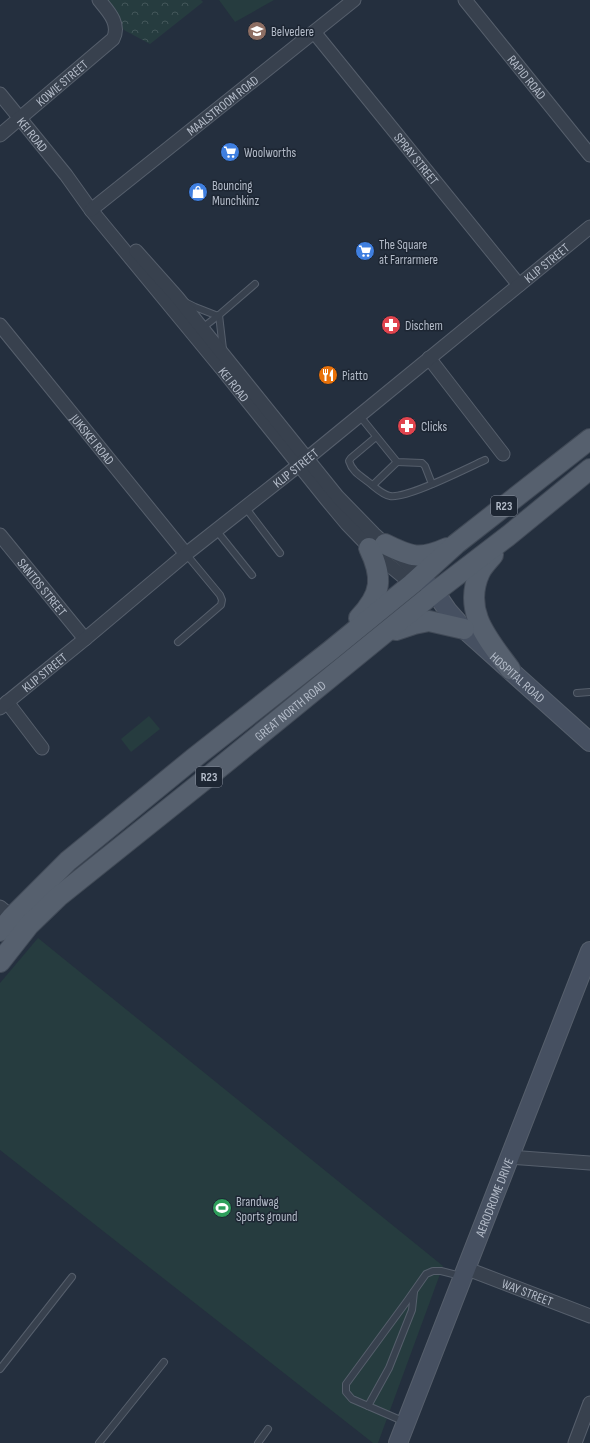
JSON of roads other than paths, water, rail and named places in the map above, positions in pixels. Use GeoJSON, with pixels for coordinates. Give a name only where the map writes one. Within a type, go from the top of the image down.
{"type":"FeatureCollection","features":[{"type":"Feature","properties":{"kind":"main road","name":"GREAT NORTH ROAD"},"geometry":{"type":"LineString","coordinates":[[4,918],[68,861],[194,758],[330,651],[416,580],[456,544],[590,439]]}},
{"type":"Feature","properties":{"kind":"main road","name":"GREAT NORTH ROAD"},"geometry":{"type":"LineString","coordinates":[[0,962],[29,925],[58,897],[590,469]]}},
{"type":"Feature","properties":{"kind":"main road"},"geometry":{"type":"LineString","coordinates":[[508,536],[480,571],[475,585],[474,598],[475,613],[481,629],[510,669]]}},
{"type":"Feature","properties":{"kind":"main road"},"geometry":{"type":"LineString","coordinates":[[330,651],[354,622],[368,608],[375,597],[379,582],[377,546],[405,554],[425,556],[439,552],[456,544]]}},
{"type":"Feature","properties":{"kind":"main road"},"geometry":{"type":"LineString","coordinates":[[388,632],[429,621],[464,629]]}},
{"type":"Feature","properties":{"kind":"street","name":"KOWIE STREET"},"geometry":{"type":"LineString","coordinates":[[0,135],[111,42],[115,36],[115,26],[111,15],[99,0]]}},
{"type":"Feature","properties":{"kind":"street","name":"MAALSTROOM ROAD"},"geometry":{"type":"LineString","coordinates":[[94,208],[354,0]]}},
{"type":"Feature","properties":{"kind":"street","name":"RAPID ROAD"},"geometry":{"type":"LineString","coordinates":[[465,0],[590,155]]}},
{"type":"Feature","properties":{"kind":"street","name":"SPRAY STREET"},"geometry":{"type":"LineString","coordinates":[[314,32],[520,285]]}},
{"type":"Feature","properties":{"kind":"street","name":"KEI ROAD"},"geometry":{"type":"LineString","coordinates":[[0,94],[66,175],[198,331],[302,462],[337,496],[377,546],[416,580]]}},
{"type":"Feature","properties":{"kind":"street","name":"KEI ROAD"},"geometry":{"type":"LineString","coordinates":[[94,208],[176,297],[198,331],[225,356],[302,462]]}},
{"type":"Feature","properties":{"kind":"street","name":"KLIP STREET"},"geometry":{"type":"LineString","coordinates":[[3,705],[85,639],[186,554],[302,462],[590,227]]}},
{"type":"Feature","properties":{"kind":"street","name":"JUKSKEI ROAD"},"geometry":{"type":"LineString","coordinates":[[0,325],[186,554]]}},
{"type":"Feature","properties":{"kind":"street"},"geometry":{"type":"LineString","coordinates":[[429,358],[503,454]]}},
{"type":"Feature","properties":{"kind":"street","name":"SANTOS STREET"},"geometry":{"type":"LineString","coordinates":[[0,535],[85,639]]}},
{"type":"Feature","properties":{"kind":"street","name":"HOSPITAL ROAD"},"geometry":{"type":"LineString","coordinates":[[416,580],[464,629],[590,742]]}},
{"type":"Feature","properties":{"kind":"street"},"geometry":{"type":"LineString","coordinates":[[3,705],[42,748]]}},
{"type":"Feature","properties":{"kind":"street","name":"AERODROME DRIVE"},"geometry":{"type":"LineString","coordinates":[[398,1443],[590,951]]}},
{"type":"Feature","properties":{"kind":"street"},"geometry":{"type":"LineString","coordinates":[[509,1157],[590,1163]]}},
{"type":"Feature","properties":{"kind":"street","name":"WAY STREET"},"geometry":{"type":"LineString","coordinates":[[464,1272],[590,1316]]}},
{"type":"Feature","properties":{"kind":"street"},"geometry":{"type":"LineString","coordinates":[[575,1443],[590,1403]]}},
{"type":"Feature","properties":{"kind":"lane"},"geometry":{"type":"LineString","coordinates":[[198,331],[255,284]]}},
{"type":"Feature","properties":{"kind":"lane"},"geometry":{"type":"LineString","coordinates":[[176,297],[196,307],[219,315]]}},
{"type":"Feature","properties":{"kind":"lane"},"geometry":{"type":"LineString","coordinates":[[219,315],[221,343],[225,356]]}},
{"type":"Feature","properties":{"kind":"lane"},"geometry":{"type":"LineString","coordinates":[[359,415],[397,462]]}},
{"type":"Feature","properties":{"kind":"lane"},"geometry":{"type":"LineString","coordinates":[[376,437],[349,461],[353,470],[384,494],[391,497],[405,494],[432,484],[485,460]]}},
{"type":"Feature","properties":{"kind":"lane"},"geometry":{"type":"LineString","coordinates":[[373,485],[397,462],[422,463],[425,466],[432,484]]}},
{"type":"Feature","properties":{"kind":"lane"},"geometry":{"type":"LineString","coordinates":[[245,507],[280,554]]}},
{"type":"Feature","properties":{"kind":"lane"},"geometry":{"type":"LineString","coordinates":[[216,530],[252,575]]}},
{"type":"Feature","properties":{"kind":"lane"},"geometry":{"type":"LineString","coordinates":[[178,642],[221,605],[222,600],[220,595],[186,554]]}},
{"type":"Feature","properties":{"kind":"lane"},"geometry":{"type":"LineString","coordinates":[[577,693],[590,692]]}},
{"type":"Feature","properties":{"kind":"lane"},"geometry":{"type":"LineString","coordinates":[[406,1422],[352,1399],[346,1392],[346,1384],[407,1302],[422,1277],[429,1272],[464,1272]]}},
{"type":"Feature","properties":{"kind":"lane"},"geometry":{"type":"LineString","coordinates":[[0,1368],[72,1277]]}},
{"type":"Feature","properties":{"kind":"lane"},"geometry":{"type":"LineString","coordinates":[[368,1406],[389,1368],[412,1310],[414,1290]]}},
{"type":"Feature","properties":{"kind":"lane"},"geometry":{"type":"LineString","coordinates":[[99,1443],[164,1362]]}},
{"type":"Feature","properties":{"kind":"lane"},"geometry":{"type":"LineString","coordinates":[[258,1443],[268,1429]]}},
{"type":"Feature","properties":{"kind":"place","name":"Belvedere"},"geometry":{"type":"Point","coordinates":[257,31]}},
{"type":"Feature","properties":{"kind":"place","name":"Woolworths"},"geometry":{"type":"Point","coordinates":[230,152]}},
{"type":"Feature","properties":{"kind":"place","name":"Bouncing Munchkinz"},"geometry":{"type":"Point","coordinates":[198,192]}},
{"type":"Feature","properties":{"kind":"place","name":"The Square at Farrarmere"},"geometry":{"type":"Point","coordinates":[365,251]}},
{"type":"Feature","properties":{"kind":"place","name":"Dischem"},"geometry":{"type":"Point","coordinates":[391,325]}},
{"type":"Feature","properties":{"kind":"place","name":"Piatto"},"geometry":{"type":"Point","coordinates":[328,375]}},
{"type":"Feature","properties":{"kind":"place","name":"Clicks"},"geometry":{"type":"Point","coordinates":[407,426]}},
{"type":"Feature","properties":{"kind":"place","name":"Brandwag Sports ground"},"geometry":{"type":"Point","coordinates":[222,1208]}}]}
